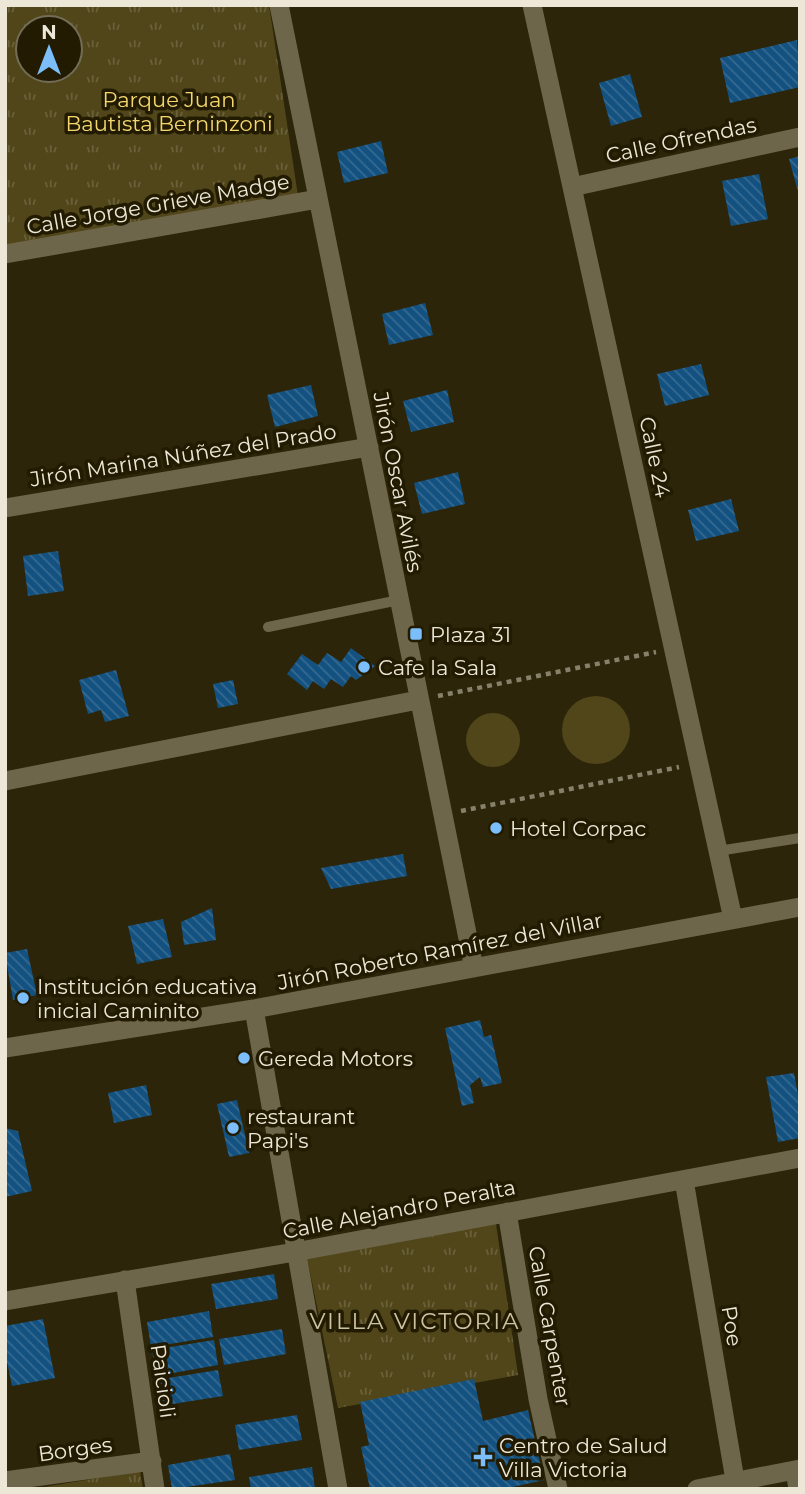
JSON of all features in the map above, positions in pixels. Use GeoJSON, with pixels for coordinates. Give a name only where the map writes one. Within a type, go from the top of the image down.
{"type":"FeatureCollection","features":[{"type":"Feature","properties":{"kind":"street","name":"Jirón Oscar Avilés"},"geometry":{"type":"LineString","coordinates":[[279,5],[474,968]]}},
{"type":"Feature","properties":{"kind":"street","name":"Calle 24"},"geometry":{"type":"LineString","coordinates":[[532,5],[733,919]]}},
{"type":"Feature","properties":{"kind":"street","name":"Calle Ofrendas"},"geometry":{"type":"LineString","coordinates":[[572,187],[800,137]]}},
{"type":"Feature","properties":{"kind":"street","name":"Calle Jorge Grieve Madge"},"geometry":{"type":"LineString","coordinates":[[5,254],[318,199]]}},
{"type":"Feature","properties":{"kind":"street","name":"Jirón Marina Núñez del Prado"},"geometry":{"type":"LineString","coordinates":[[5,508],[369,447]]}},
{"type":"Feature","properties":{"kind":"street"},"geometry":{"type":"LineString","coordinates":[[5,781],[418,700]]}},
{"type":"Feature","properties":{"kind":"street","name":"Jirón Roberto Ramírez del Villar"},"geometry":{"type":"LineString","coordinates":[[5,1048],[254,1009],[800,907]]}},
{"type":"Feature","properties":{"kind":"street"},"geometry":{"type":"LineString","coordinates":[[254,1009],[338,1489]]}},
{"type":"Feature","properties":{"kind":"street","name":"Calle Alejandro Peralta"},"geometry":{"type":"LineString","coordinates":[[5,1301],[295,1252],[800,1158]]}},
{"type":"Feature","properties":{"kind":"street","name":"Poe"},"geometry":{"type":"LineString","coordinates":[[684,1180],[734,1480]]}},
{"type":"Feature","properties":{"kind":"street","name":"Calle Carpenter"},"geometry":{"type":"LineString","coordinates":[[507,1212],[538,1399],[558,1489]]}},
{"type":"Feature","properties":{"kind":"street","name":"Paicioli"},"geometry":{"type":"LineString","coordinates":[[125,1280],[155,1489]]}},
{"type":"Feature","properties":{"kind":"street","name":"Borges"},"geometry":{"type":"LineString","coordinates":[[5,1482],[152,1461]]}},
{"type":"Feature","properties":{"kind":"street"},"geometry":{"type":"LineString","coordinates":[[698,1489],[734,1480],[798,1476]]}},
{"type":"Feature","properties":{"kind":"lane"},"geometry":{"type":"LineString","coordinates":[[268,626],[399,600]]}},
{"type":"Feature","properties":{"kind":"lane"},"geometry":{"type":"LineString","coordinates":[[718,851],[800,838]]}},
{"type":"Feature","properties":{"kind":"path"},"geometry":{"type":"LineString","coordinates":[[418,700],[674,649]]}},
{"type":"Feature","properties":{"kind":"path"},"geometry":{"type":"LineString","coordinates":[[443,814],[699,763]]}},
{"type":"Feature","properties":{"kind":"green space","name":"Parque Juan Bautista Berninzoni"},"geometry":{"type":"Polygon","coordinates":[[[5,5],[269,5],[298,196],[5,246],[5,5]]]}},
{"type":"Feature","properties":{"kind":"green space"},"geometry":{"type":"Polygon","coordinates":[[[596,696],[609,699],[620,706],[627,717],[630,730],[627,743],[620,754],[609,761],[596,764],[583,761],[572,754],[565,743],[562,730],[565,717],[572,706],[583,699],[596,696]]]}},
{"type":"Feature","properties":{"kind":"green space"},"geometry":{"type":"Polygon","coordinates":[[[493,713],[512,721],[520,740],[512,759],[493,767],[474,759],[466,740],[474,721],[493,713]]]}},
{"type":"Feature","properties":{"kind":"green space"},"geometry":{"type":"Polygon","coordinates":[[[496,1224],[518,1375],[338,1408],[307,1258],[496,1224]]]}},
{"type":"Feature","properties":{"kind":"green space"},"geometry":{"type":"Polygon","coordinates":[[[140,1471],[143,1489],[32,1489],[140,1471]]]}},
{"type":"Feature","properties":{"kind":"building"},"geometry":{"type":"Polygon","coordinates":[[[797,40],[800,87],[730,103],[720,58],[797,40]]]}},
{"type":"Feature","properties":{"kind":"building"},"geometry":{"type":"Polygon","coordinates":[[[630,74],[642,117],[611,126],[599,83],[630,74]]]}},
{"type":"Feature","properties":{"kind":"building"},"geometry":{"type":"Polygon","coordinates":[[[381,141],[388,173],[344,183],[337,152],[381,141]]]}},
{"type":"Feature","properties":{"kind":"building"},"geometry":{"type":"Polygon","coordinates":[[[800,156],[800,195],[799,195],[789,159],[800,156]]]}},
{"type":"Feature","properties":{"kind":"building"},"geometry":{"type":"Polygon","coordinates":[[[759,174],[768,219],[731,226],[722,181],[759,174]]]}},
{"type":"Feature","properties":{"kind":"building"},"geometry":{"type":"Polygon","coordinates":[[[425,303],[433,335],[389,345],[382,314],[425,303]]]}},
{"type":"Feature","properties":{"kind":"building"},"geometry":{"type":"Polygon","coordinates":[[[701,364],[709,395],[665,406],[657,374],[701,364]]]}},
{"type":"Feature","properties":{"kind":"building"},"geometry":{"type":"Polygon","coordinates":[[[311,385],[318,416],[275,427],[267,395],[311,385]]]}},
{"type":"Feature","properties":{"kind":"building"},"geometry":{"type":"Polygon","coordinates":[[[447,390],[454,422],[411,432],[403,401],[447,390]]]}},
{"type":"Feature","properties":{"kind":"building"},"geometry":{"type":"Polygon","coordinates":[[[458,472],[465,504],[422,514],[414,483],[458,472]]]}},
{"type":"Feature","properties":{"kind":"building"},"geometry":{"type":"Polygon","coordinates":[[[731,499],[739,531],[696,541],[688,510],[731,499]]]}},
{"type":"Feature","properties":{"kind":"building"},"geometry":{"type":"Polygon","coordinates":[[[58,551],[64,591],[28,596],[23,556],[58,551]]]}},
{"type":"Feature","properties":{"kind":"building"},"geometry":{"type":"Polygon","coordinates":[[[351,648],[375,666],[356,680],[351,676],[343,687],[331,679],[324,689],[313,681],[307,690],[287,674],[302,654],[318,665],[327,653],[341,662],[351,648]]]}},
{"type":"Feature","properties":{"kind":"building"},"geometry":{"type":"Polygon","coordinates":[[[116,670],[129,716],[105,722],[101,710],[88,714],[79,680],[116,670]]]}},
{"type":"Feature","properties":{"kind":"building"},"geometry":{"type":"Polygon","coordinates":[[[233,680],[238,704],[218,708],[213,684],[233,680]]]}},
{"type":"Feature","properties":{"kind":"building"},"geometry":{"type":"Polygon","coordinates":[[[403,854],[407,876],[331,889],[321,868],[403,854]]]}},
{"type":"Feature","properties":{"kind":"building"},"geometry":{"type":"Polygon","coordinates":[[[212,908],[216,940],[184,945],[181,922],[212,908]]]}},
{"type":"Feature","properties":{"kind":"building"},"geometry":{"type":"Polygon","coordinates":[[[163,919],[172,957],[137,964],[128,926],[163,919]]]}},
{"type":"Feature","properties":{"kind":"building"},"geometry":{"type":"Polygon","coordinates":[[[27,949],[37,995],[13,1000],[5,953],[27,949]]]}},
{"type":"Feature","properties":{"kind":"building"},"geometry":{"type":"Polygon","coordinates":[[[480,1020],[484,1037],[491,1035],[502,1083],[483,1087],[480,1077],[470,1085],[474,1103],[462,1106],[445,1028],[480,1020]]]}},
{"type":"Feature","properties":{"kind":"building"},"geometry":{"type":"Polygon","coordinates":[[[794,1073],[800,1106],[800,1138],[778,1142],[766,1077],[794,1073]]]}},
{"type":"Feature","properties":{"kind":"building"},"geometry":{"type":"Polygon","coordinates":[[[146,1085],[152,1115],[114,1123],[108,1093],[146,1085]]]}},
{"type":"Feature","properties":{"kind":"building","name":"restaurant Papi's"},"geometry":{"type":"Polygon","coordinates":[[[237,1100],[249,1153],[229,1157],[217,1104],[237,1100]]]}},
{"type":"Feature","properties":{"kind":"building"},"geometry":{"type":"Polygon","coordinates":[[[5,1128],[18,1131],[32,1191],[5,1197],[5,1128]]]}},
{"type":"Feature","properties":{"kind":"building"},"geometry":{"type":"Polygon","coordinates":[[[274,1274],[278,1299],[216,1309],[211,1284],[274,1274]]]}},
{"type":"Feature","properties":{"kind":"building"},"geometry":{"type":"Polygon","coordinates":[[[209,1311],[213,1337],[151,1347],[147,1322],[209,1311]]]}},
{"type":"Feature","properties":{"kind":"building"},"geometry":{"type":"Polygon","coordinates":[[[43,1319],[55,1378],[12,1386],[5,1352],[5,1326],[43,1319]]]}},
{"type":"Feature","properties":{"kind":"building"},"geometry":{"type":"Polygon","coordinates":[[[282,1329],[286,1354],[224,1365],[219,1339],[282,1329]]]}},
{"type":"Feature","properties":{"kind":"building"},"geometry":{"type":"Polygon","coordinates":[[[214,1340],[218,1365],[156,1376],[152,1350],[214,1340]]]}},
{"type":"Feature","properties":{"kind":"building"},"geometry":{"type":"Polygon","coordinates":[[[218,1370],[223,1396],[160,1406],[156,1380],[218,1370]]]}},
{"type":"Feature","properties":{"kind":"building"},"geometry":{"type":"Polygon","coordinates":[[[474,1379],[483,1421],[528,1410],[544,1480],[504,1489],[370,1489],[361,1447],[369,1445],[360,1402],[474,1379]]]}},
{"type":"Feature","properties":{"kind":"building"},"geometry":{"type":"Polygon","coordinates":[[[297,1415],[302,1440],[239,1450],[235,1425],[297,1415]]]}},
{"type":"Feature","properties":{"kind":"building"},"geometry":{"type":"Polygon","coordinates":[[[230,1454],[235,1480],[172,1489],[168,1465],[230,1454]]]}},
{"type":"Feature","properties":{"kind":"building"},"geometry":{"type":"Polygon","coordinates":[[[312,1467],[315,1489],[251,1489],[249,1477],[312,1467]]]}},
{"type":"Feature","properties":{"kind":"place","name":"Plaza 31"},"geometry":{"type":"Point","coordinates":[416,634]}},
{"type":"Feature","properties":{"kind":"place","name":"Cafe la Sala"},"geometry":{"type":"Point","coordinates":[364,667]}},
{"type":"Feature","properties":{"kind":"place","name":"Hotel Corpac"},"geometry":{"type":"Point","coordinates":[496,828]}},
{"type":"Feature","properties":{"kind":"place","name":"Institución educativa inicial Caminito"},"geometry":{"type":"Point","coordinates":[23,998]}},
{"type":"Feature","properties":{"kind":"place","name":"Gereda Motors"},"geometry":{"type":"Point","coordinates":[244,1058]}},
{"type":"Feature","properties":{"kind":"place","name":"restaurant Papi's"},"geometry":{"type":"Point","coordinates":[233,1128]}},
{"type":"Feature","properties":{"kind":"place","name":"Centro de Salud Villa Victoria"},"geometry":{"type":"Point","coordinates":[483,1457]}},
{"type":"Feature","properties":{"kind":"district","name":"VILLA VICTORIA"},"geometry":{"type":"Point","coordinates":[415,1321]}}]}
